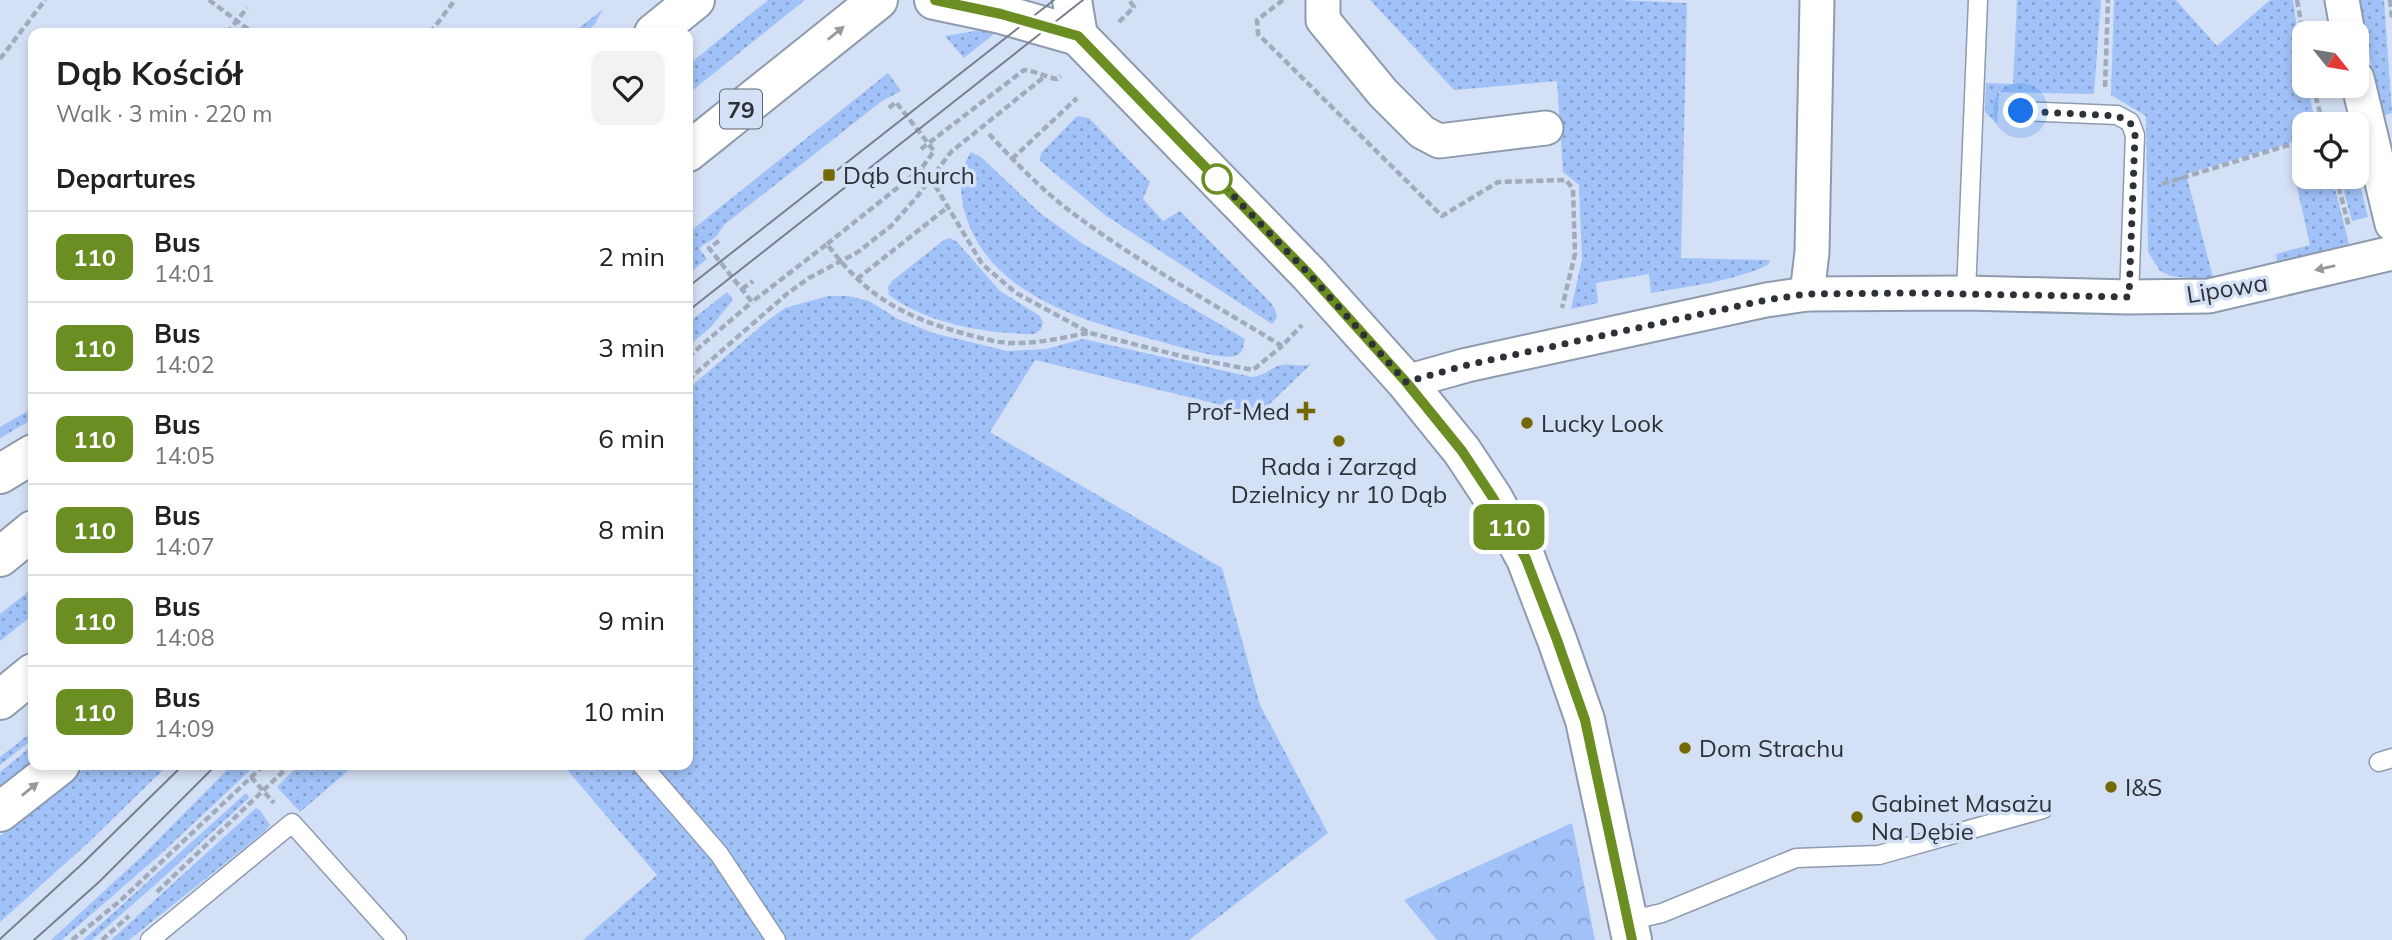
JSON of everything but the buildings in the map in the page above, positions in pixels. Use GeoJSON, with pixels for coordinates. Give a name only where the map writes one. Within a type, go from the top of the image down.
{"type":"FeatureCollection","features":[{"type":"Feature","properties":{"kind":"street","name":"79"},"geometry":{"type":"LineString","coordinates":[[693,148],[878,0]]}},
{"type":"Feature","properties":{"kind":"street"},"geometry":{"type":"LineString","coordinates":[[934,0],[1001,14],[1088,21],[1406,382],[1462,451],[1493,498],[1526,559],[1557,640],[1585,720],[1630,930]]}},
{"type":"Feature","properties":{"kind":"street"},"geometry":{"type":"LineString","coordinates":[[1323,0],[1323,20],[1383,93],[1422,132],[1439,141],[1546,128]]}},
{"type":"Feature","properties":{"kind":"street"},"geometry":{"type":"LineString","coordinates":[[1807,294],[1812,252],[1817,0]]}},
{"type":"Feature","properties":{"kind":"street"},"geometry":{"type":"LineString","coordinates":[[2342,0],[2346,21]]}},
{"type":"Feature","properties":{"kind":"street"},"geometry":{"type":"LineString","coordinates":[[2362,98],[2392,225]]}},
{"type":"Feature","properties":{"kind":"street","name":"Lipowa"},"geometry":{"type":"LineString","coordinates":[[1406,382],[1467,365],[1766,300],[1807,294],[2209,296],[2392,253]]}},
{"type":"Feature","properties":{"kind":"street"},"geometry":{"type":"LineString","coordinates":[[0,474],[28,457]]}},
{"type":"Feature","properties":{"kind":"street"},"geometry":{"type":"LineString","coordinates":[[0,556],[28,534]]}},
{"type":"Feature","properties":{"kind":"street"},"geometry":{"type":"LineString","coordinates":[[0,700],[28,677]]}},
{"type":"Feature","properties":{"kind":"street"},"geometry":{"type":"LineString","coordinates":[[0,812],[54,770]]}},
{"type":"Feature","properties":{"kind":"lane"},"geometry":{"type":"LineString","coordinates":[[1966,293],[1978,0]]}},
{"type":"Feature","properties":{"kind":"lane"},"geometry":{"type":"LineString","coordinates":[[2021,111],[2104,114],[2130,122],[2135,135],[2129,297]]}},
{"type":"Feature","properties":{"kind":"lane"},"geometry":{"type":"LineString","coordinates":[[646,770],[719,854],[776,940]]}},
{"type":"Feature","properties":{"kind":"lane"},"geometry":{"type":"LineString","coordinates":[[1630,930],[1662,912],[1796,858],[1879,855],[2043,809]]}},
{"type":"Feature","properties":{"kind":"lane"},"geometry":{"type":"LineString","coordinates":[[150,940],[292,823],[397,940]]}},
{"type":"Feature","properties":{"kind":"path"},"geometry":{"type":"LineString","coordinates":[[0,59],[33,11],[45,0]]}},
{"type":"Feature","properties":{"kind":"path"},"geometry":{"type":"LineString","coordinates":[[209,0],[246,28]]}},
{"type":"Feature","properties":{"kind":"path"},"geometry":{"type":"LineString","coordinates":[[434,28],[455,0]]}},
{"type":"Feature","properties":{"kind":"path"},"geometry":{"type":"LineString","coordinates":[[1129,0],[1134,6]]}},
{"type":"Feature","properties":{"kind":"path"},"geometry":{"type":"LineString","coordinates":[[1088,21],[1134,6],[1141,0]]}},
{"type":"Feature","properties":{"kind":"path"},"geometry":{"type":"LineString","coordinates":[[2104,114],[2108,0]]}},
{"type":"Feature","properties":{"kind":"path"},"geometry":{"type":"LineString","coordinates":[[2297,0],[2301,21]]}},
{"type":"Feature","properties":{"kind":"path"},"geometry":{"type":"LineString","coordinates":[[2390,0],[2392,18]]}},
{"type":"Feature","properties":{"kind":"path"},"geometry":{"type":"LineString","coordinates":[[230,28],[247,8]]}},
{"type":"Feature","properties":{"kind":"path"},"geometry":{"type":"LineString","coordinates":[[921,149],[1024,70],[1038,71],[1044,76],[1057,79],[1066,72]]}},
{"type":"Feature","properties":{"kind":"path"},"geometry":{"type":"LineString","coordinates":[[693,376],[788,293],[809,278],[858,252],[891,226],[951,152],[1044,76]]}},
{"type":"Feature","properties":{"kind":"path"},"geometry":{"type":"LineString","coordinates":[[1012,159],[1077,98]]}},
{"type":"Feature","properties":{"kind":"path"},"geometry":{"type":"LineString","coordinates":[[693,352],[921,169],[934,151],[896,102],[889,108]]}},
{"type":"Feature","properties":{"kind":"path"},"geometry":{"type":"LineString","coordinates":[[989,134],[1065,207],[1152,267],[1282,346]]}},
{"type":"Feature","properties":{"kind":"path"},"geometry":{"type":"LineString","coordinates":[[2132,193],[2292,144]]}},
{"type":"Feature","properties":{"kind":"path"},"geometry":{"type":"LineString","coordinates":[[921,169],[930,177],[982,264],[1016,293],[1090,333],[1185,357],[1253,370],[1282,346],[1302,324]]}},
{"type":"Feature","properties":{"kind":"path"},"geometry":{"type":"LineString","coordinates":[[2339,189],[2351,233]]}},
{"type":"Feature","properties":{"kind":"path"},"geometry":{"type":"LineString","coordinates":[[857,279],[948,207]]}},
{"type":"Feature","properties":{"kind":"path"},"geometry":{"type":"LineString","coordinates":[[719,241],[709,248],[752,302]]}},
{"type":"Feature","properties":{"kind":"path"},"geometry":{"type":"LineString","coordinates":[[827,244],[840,262],[866,288],[899,310],[935,326],[1007,343],[1039,342],[1090,333]]}},
{"type":"Feature","properties":{"kind":"path"},"geometry":{"type":"LineString","coordinates":[[742,289],[753,281]]}},
{"type":"Feature","properties":{"kind":"path"},"geometry":{"type":"LineString","coordinates":[[72,940],[120,901],[259,770]]}},
{"type":"Feature","properties":{"kind":"path"},"geometry":{"type":"LineString","coordinates":[[148,900],[285,770]]}},
{"type":"Feature","properties":{"kind":"path"},"geometry":{"type":"LineString","coordinates":[[102,940],[138,909]]}},
{"type":"Feature","properties":{"kind":"green space"},"geometry":{"type":"Polygon","coordinates":[[[768,0],[805,0],[693,90],[693,61],[768,0]]]}},
{"type":"Feature","properties":{"kind":"green space"},"geometry":{"type":"Polygon","coordinates":[[[1370,0],[1620,0],[1687,3],[1681,258],[1770,260],[1768,265],[1725,279],[1651,293],[1649,274],[1596,283],[1598,303],[1571,309],[1582,260],[1579,185],[1563,172],[1557,81],[1454,90],[1370,0]]]}},
{"type":"Feature","properties":{"kind":"green space"},"geometry":{"type":"Polygon","coordinates":[[[2017,0],[2101,0],[2094,94],[1999,92],[1997,124],[1985,112],[1986,83],[2013,84],[2017,0]]]}},
{"type":"Feature","properties":{"kind":"green space"},"geometry":{"type":"Polygon","coordinates":[[[2114,0],[2176,0],[2217,46],[2270,0],[2293,0],[2296,21],[2292,21],[2292,98],[2310,98],[2313,112],[2292,112],[2292,142],[2186,174],[2213,277],[2277,261],[2276,254],[2310,245],[2297,189],[2335,189],[2349,244],[2210,280],[2171,276],[2160,271],[2148,252],[2146,116],[2111,95],[2114,0]]]}},
{"type":"Feature","properties":{"kind":"green space"},"geometry":{"type":"Polygon","coordinates":[[[2359,0],[2384,0],[2392,113],[2381,116],[2370,58],[2370,21],[2363,21],[2359,0]]]}},
{"type":"Feature","properties":{"kind":"green space"},"geometry":{"type":"Polygon","coordinates":[[[603,9],[590,28],[579,28],[603,9]]]}},
{"type":"Feature","properties":{"kind":"green space"},"geometry":{"type":"Polygon","coordinates":[[[999,30],[964,58],[945,36],[999,30]]]}},
{"type":"Feature","properties":{"kind":"green space"},"geometry":{"type":"Polygon","coordinates":[[[888,73],[901,91],[882,101],[724,225],[716,237],[699,248],[707,259],[693,270],[693,229],[888,73]]]}},
{"type":"Feature","properties":{"kind":"green space"},"geometry":{"type":"Polygon","coordinates":[[[1077,116],[1089,118],[1150,182],[1143,199],[1163,221],[1180,211],[1271,303],[1277,318],[1272,324],[1105,215],[1040,161],[1041,153],[1077,116]]]}},
{"type":"Feature","properties":{"kind":"green space"},"geometry":{"type":"Polygon","coordinates":[[[971,152],[981,157],[1040,213],[1083,244],[1245,339],[1241,352],[1228,357],[1199,352],[1103,325],[1045,302],[1018,285],[995,266],[977,242],[965,213],[961,181],[971,152]]]}},
{"type":"Feature","properties":{"kind":"green space"},"geometry":{"type":"Polygon","coordinates":[[[2343,189],[2361,189],[2368,217],[2352,221],[2343,189]]]}},
{"type":"Feature","properties":{"kind":"green space"},"geometry":{"type":"Polygon","coordinates":[[[950,238],[957,242],[1000,291],[1040,316],[1043,323],[1041,329],[1035,334],[1017,334],[959,325],[922,313],[889,295],[888,287],[892,281],[950,238]]]}},
{"type":"Feature","properties":{"kind":"green space"},"geometry":{"type":"Polygon","coordinates":[[[727,292],[733,300],[710,328],[693,342],[693,319],[727,292]]]}},
{"type":"Feature","properties":{"kind":"green space"},"geometry":{"type":"Polygon","coordinates":[[[828,296],[848,296],[869,301],[898,319],[933,333],[1007,351],[1046,349],[1083,339],[1252,377],[1279,366],[1311,364],[1259,414],[1035,360],[990,432],[1222,568],[1260,705],[1328,833],[1189,940],[583,940],[657,875],[567,770],[693,770],[693,385],[785,308],[828,296]]]}},
{"type":"Feature","properties":{"kind":"green space"},"geometry":{"type":"Polygon","coordinates":[[[28,411],[28,422],[0,438],[0,427],[28,411]]]}},
{"type":"Feature","properties":{"kind":"green space"},"geometry":{"type":"Polygon","coordinates":[[[28,592],[28,619],[0,641],[0,614],[28,592]]]}},
{"type":"Feature","properties":{"kind":"green space"},"geometry":{"type":"Polygon","coordinates":[[[28,735],[28,743],[0,765],[0,757],[28,735]]]}},
{"type":"Feature","properties":{"kind":"green space"},"geometry":{"type":"Polygon","coordinates":[[[28,749],[28,766],[0,789],[0,772],[28,749]]]}},
{"type":"Feature","properties":{"kind":"green space"},"geometry":{"type":"Polygon","coordinates":[[[82,770],[163,770],[87,844],[0,922],[0,836],[82,770]]]}},
{"type":"Feature","properties":{"kind":"green space"},"geometry":{"type":"Polygon","coordinates":[[[227,770],[251,770],[164,851],[62,940],[51,940],[141,857],[227,770]]]}},
{"type":"Feature","properties":{"kind":"green space"},"geometry":{"type":"Polygon","coordinates":[[[294,770],[349,770],[300,812],[277,787],[294,770]]]}},
{"type":"Feature","properties":{"kind":"green space"},"geometry":{"type":"Polygon","coordinates":[[[246,793],[248,799],[165,876],[92,940],[83,940],[246,793]]]}},
{"type":"Feature","properties":{"kind":"green space"},"geometry":{"type":"Polygon","coordinates":[[[256,808],[270,825],[264,832],[129,940],[111,940],[256,808]]]}},
{"type":"Feature","properties":{"kind":"green space"},"geometry":{"type":"Polygon","coordinates":[[[1572,823],[1595,940],[1437,940],[1404,900],[1572,823]]]}},
{"type":"Feature","properties":{"kind":"tram line"},"geometry":{"type":"LineString","coordinates":[[693,283],[1054,0]]}},
{"type":"Feature","properties":{"kind":"tram line"},"geometry":{"type":"LineString","coordinates":[[693,307],[1083,0]]}},
{"type":"Feature","properties":{"kind":"tram line"},"geometry":{"type":"LineString","coordinates":[[0,939],[82,864],[178,770]]}},
{"type":"Feature","properties":{"kind":"tram line"},"geometry":{"type":"LineString","coordinates":[[34,940],[99,882],[211,770]]}},
{"type":"Feature","properties":{"kind":"bus line","name":"110"},"geometry":{"type":"LineString","coordinates":[[935,0],[1001,14],[1078,36],[1309,274],[1406,382],[1462,451],[1493,498],[1526,559],[1585,720],[1632,940]]}},
{"type":"Feature","properties":{"kind":"place","name":"Dąb Church"},"geometry":{"type":"Point","coordinates":[829,175]}},
{"type":"Feature","properties":{"kind":"place","name":"Prof-Med"},"geometry":{"type":"Point","coordinates":[1306,411]}},
{"type":"Feature","properties":{"kind":"place","name":"Lucky Look"},"geometry":{"type":"Point","coordinates":[1527,423]}},
{"type":"Feature","properties":{"kind":"place","name":"Rada i Zarząd Dzielnicy nr 10 Dąb"},"geometry":{"type":"Point","coordinates":[1339,441]}},
{"type":"Feature","properties":{"kind":"place","name":"Dom Strachu"},"geometry":{"type":"Point","coordinates":[1685,748]}},
{"type":"Feature","properties":{"kind":"place","name":"I&S"},"geometry":{"type":"Point","coordinates":[2111,787]}},
{"type":"Feature","properties":{"kind":"place","name":"Gabinet Masażu Na Dębie"},"geometry":{"type":"Point","coordinates":[1857,817]}},
{"type":"Feature","properties":{"kind":"route"},"geometry":{"type":"LineString","coordinates":[[1217,179],[1309,274],[1406,382],[1467,365],[1766,300],[1807,294],[1966,293],[2129,297],[2135,135],[2130,122],[2104,114],[2021,111]]}}]}
